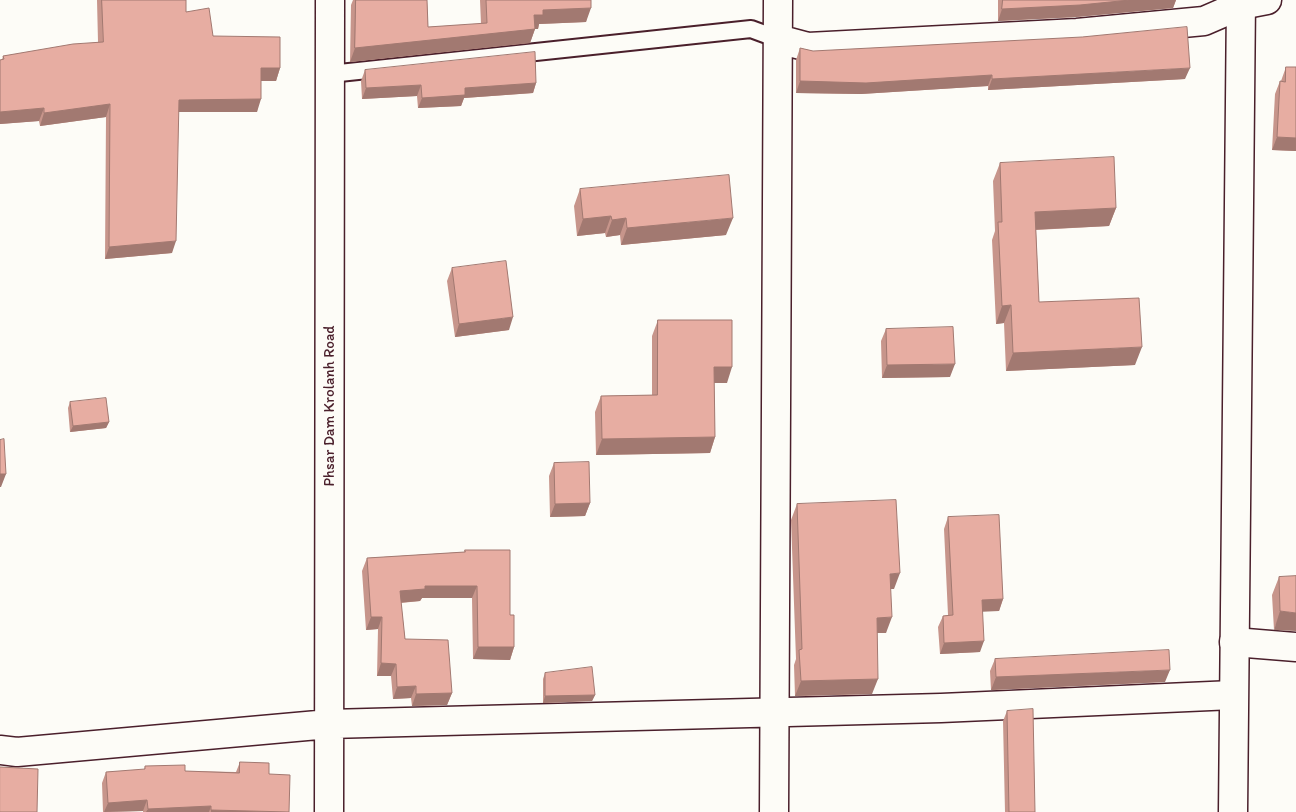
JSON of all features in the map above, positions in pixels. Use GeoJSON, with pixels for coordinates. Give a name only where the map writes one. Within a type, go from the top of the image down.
{"type":"FeatureCollection","features":[{"type":"Feature","properties":{"kind":"street","name":"Phsar Dam Krolanh Road"},"geometry":{"type":"LineString","coordinates":[[329,812],[330,0]]}},
{"type":"Feature","properties":{"kind":"street"},"geometry":{"type":"LineString","coordinates":[[774,812],[776,712],[778,0]]}},
{"type":"Feature","properties":{"kind":"street"},"geometry":{"type":"LineString","coordinates":[[778,39],[808,47],[1077,33],[1204,21],[1250,2],[1234,642],[1233,812]]}},
{"type":"Feature","properties":{"kind":"street"},"geometry":{"type":"LineString","coordinates":[[1234,642],[1296,647]]}},
{"type":"Feature","properties":{"kind":"street"},"geometry":{"type":"LineString","coordinates":[[0,750],[17,752],[330,724],[942,708],[1233,695]]}},
{"type":"Feature","properties":{"kind":"lane"},"geometry":{"type":"LineString","coordinates":[[330,74],[750,29],[778,39]]}},
{"type":"Feature","properties":{"kind":"building"},"geometry":{"type":"Polygon","coordinates":[[[102,0],[186,0],[186,12],[209,8],[213,36],[280,37],[280,68],[261,68],[261,99],[179,100],[176,241],[109,247],[110,104],[44,113],[44,108],[0,112],[0,60],[4,59],[3,56],[73,44],[103,42],[102,0]]]}},
{"type":"Feature","properties":{"kind":"building"},"geometry":{"type":"Polygon","coordinates":[[[356,0],[427,0],[428,27],[487,23],[486,0],[591,0],[591,8],[543,10],[543,15],[534,15],[535,29],[355,48],[356,0]]]}},
{"type":"Feature","properties":{"kind":"building"},"geometry":{"type":"Polygon","coordinates":[[[1003,0],[1130,0],[1002,9],[1003,0]]]}},
{"type":"Feature","properties":{"kind":"building"},"geometry":{"type":"Polygon","coordinates":[[[1187,27],[1190,68],[992,79],[992,75],[866,83],[800,81],[800,48],[813,51],[1082,37],[1187,27]]]}},
{"type":"Feature","properties":{"kind":"building"},"geometry":{"type":"Polygon","coordinates":[[[535,52],[536,83],[465,88],[465,95],[422,98],[421,85],[366,88],[365,70],[535,52]]]}},
{"type":"Feature","properties":{"kind":"building"},"geometry":{"type":"Polygon","coordinates":[[[1286,67],[1296,67],[1296,138],[1277,137],[1280,81],[1285,82],[1286,67]]]}},
{"type":"Feature","properties":{"kind":"building"},"geometry":{"type":"Polygon","coordinates":[[[1114,157],[1116,208],[1035,212],[1039,302],[1139,298],[1142,347],[1013,353],[1011,305],[1002,306],[998,222],[1002,222],[1000,163],[1114,157]]]}},
{"type":"Feature","properties":{"kind":"building"},"geometry":{"type":"Polygon","coordinates":[[[729,175],[733,218],[627,228],[626,218],[612,220],[611,216],[583,219],[580,189],[729,175]]]}},
{"type":"Feature","properties":{"kind":"building"},"geometry":{"type":"Polygon","coordinates":[[[506,261],[513,317],[459,324],[452,268],[506,261]]]}},
{"type":"Feature","properties":{"kind":"building"},"geometry":{"type":"Polygon","coordinates":[[[658,320],[732,320],[732,367],[714,367],[715,437],[602,439],[601,396],[657,395],[658,320]]]}},
{"type":"Feature","properties":{"kind":"building"},"geometry":{"type":"Polygon","coordinates":[[[953,327],[955,364],[887,365],[886,329],[953,327]]]}},
{"type":"Feature","properties":{"kind":"building"},"geometry":{"type":"Polygon","coordinates":[[[106,398],[109,422],[73,426],[70,402],[106,398]]]}},
{"type":"Feature","properties":{"kind":"building"},"geometry":{"type":"Polygon","coordinates":[[[4,439],[6,474],[0,474],[0,440],[4,439]]]}},
{"type":"Feature","properties":{"kind":"building"},"geometry":{"type":"Polygon","coordinates":[[[589,462],[590,503],[555,504],[554,463],[589,462]]]}},
{"type":"Feature","properties":{"kind":"building"},"geometry":{"type":"Polygon","coordinates":[[[896,500],[900,573],[890,574],[892,617],[877,618],[878,679],[801,681],[799,650],[802,649],[797,504],[896,500]]]}},
{"type":"Feature","properties":{"kind":"building"},"geometry":{"type":"Polygon","coordinates":[[[999,515],[1003,599],[982,600],[984,641],[944,643],[943,616],[953,615],[948,517],[999,515]]]}},
{"type":"Feature","properties":{"kind":"building"},"geometry":{"type":"Polygon","coordinates":[[[465,550],[510,550],[510,615],[514,615],[514,647],[478,647],[477,586],[425,586],[425,589],[400,591],[405,639],[448,640],[452,693],[416,694],[416,686],[397,687],[396,664],[381,663],[382,617],[371,617],[367,558],[465,552],[465,550]]]}},
{"type":"Feature","properties":{"kind":"building"},"geometry":{"type":"Polygon","coordinates":[[[1296,576],[1296,613],[1280,611],[1279,577],[1296,576]]]}},
{"type":"Feature","properties":{"kind":"building"},"geometry":{"type":"Polygon","coordinates":[[[1169,650],[1170,670],[996,677],[995,659],[1169,650]]]}},
{"type":"Feature","properties":{"kind":"building"},"geometry":{"type":"Polygon","coordinates":[[[592,667],[595,695],[545,696],[545,673],[592,667]]]}},
{"type":"Feature","properties":{"kind":"building"},"geometry":{"type":"Polygon","coordinates":[[[1033,709],[1035,812],[1009,812],[1007,711],[1033,709]]]}},
{"type":"Feature","properties":{"kind":"building"},"geometry":{"type":"Polygon","coordinates":[[[240,762],[269,763],[269,774],[290,775],[289,812],[211,810],[211,806],[148,809],[147,800],[108,803],[106,772],[145,769],[145,766],[185,765],[185,771],[239,773],[240,762]]]}},
{"type":"Feature","properties":{"kind":"building"},"geometry":{"type":"Polygon","coordinates":[[[0,767],[38,769],[37,812],[0,812],[0,767]]]}}]}
